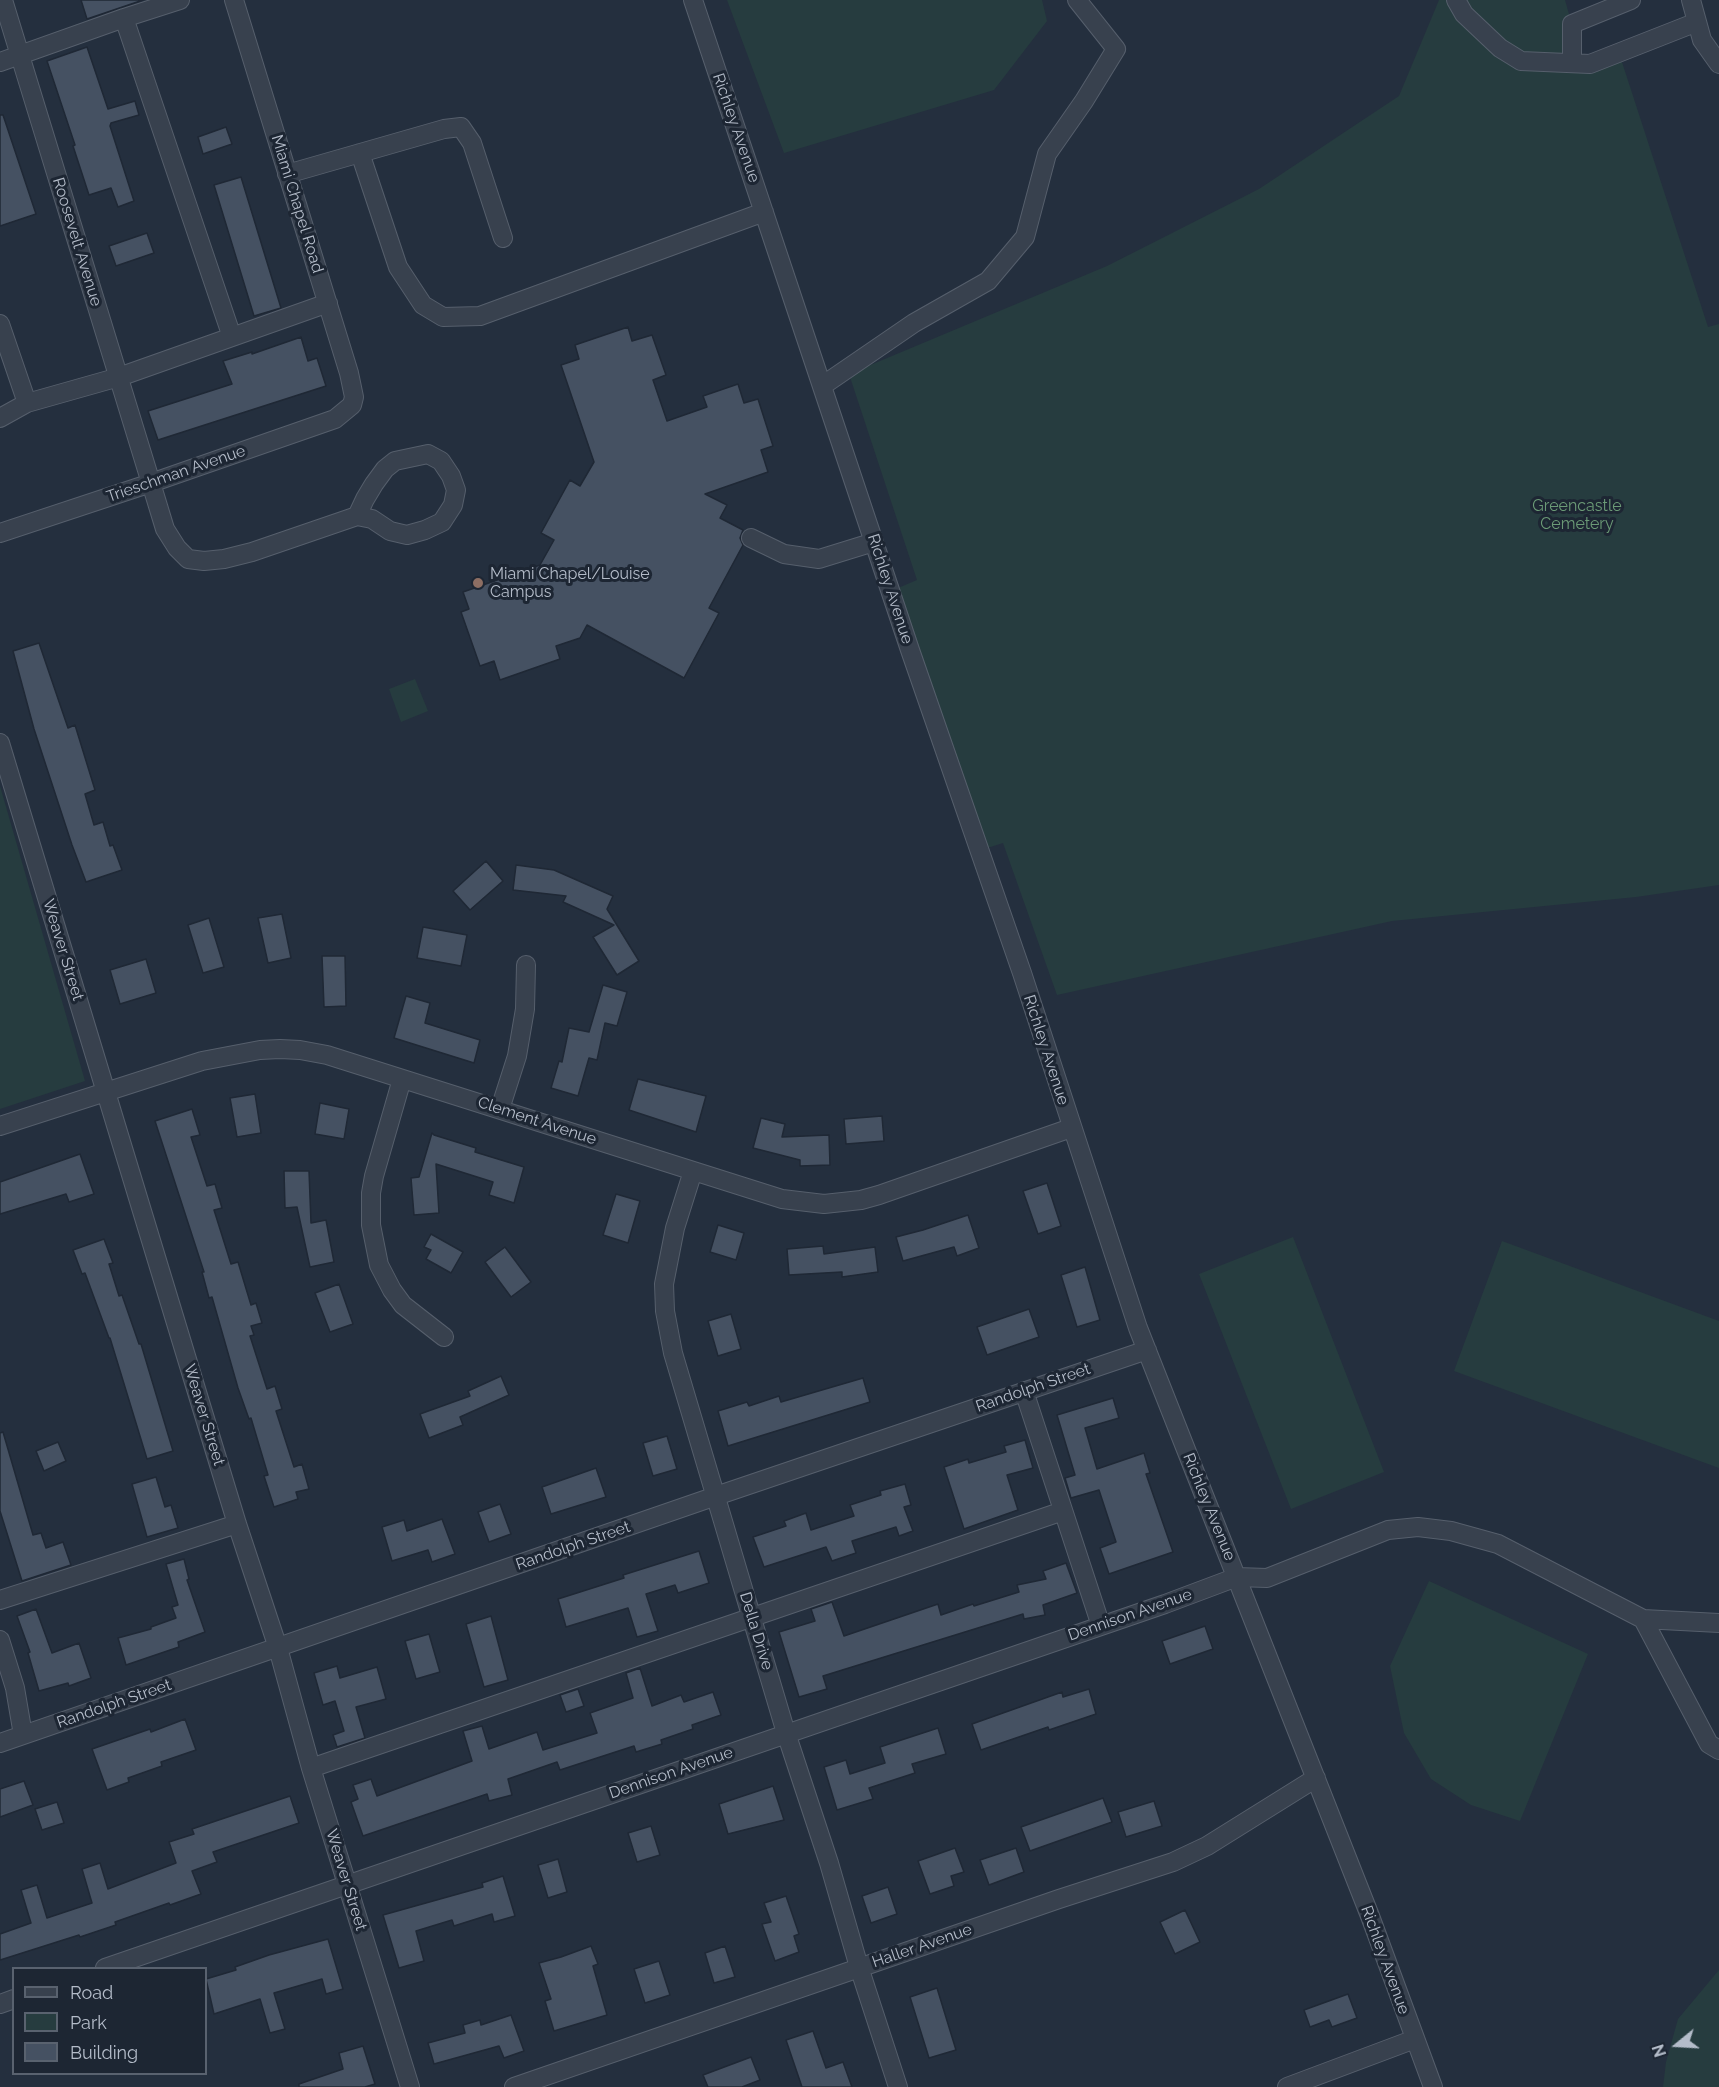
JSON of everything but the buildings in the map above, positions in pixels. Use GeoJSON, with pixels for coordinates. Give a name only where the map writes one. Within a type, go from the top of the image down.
{"type":"FeatureCollection","features":[{"type":"Feature","properties":{"kind":"street","name":"Roosevelt Avenue"},"geometry":{"type":"LineString","coordinates":[[3,0],[165,529],[177,548],[188,559],[204,561],[224,559],[243,555],[357,516]]}},
{"type":"Feature","properties":{"kind":"street"},"geometry":{"type":"LineString","coordinates":[[0,62],[180,0]]}},
{"type":"Feature","properties":{"kind":"street","name":"Miami Chapel Road"},"geometry":{"type":"LineString","coordinates":[[234,0],[349,373],[354,397],[350,408]]}},
{"type":"Feature","properties":{"kind":"street","name":"Richley Avenue"},"geometry":{"type":"LineString","coordinates":[[693,0],[1147,1350],[1370,1916],[1433,2087]]}},
{"type":"Feature","properties":{"kind":"street"},"geometry":{"type":"LineString","coordinates":[[822,386],[914,323],[988,281],[1025,237],[1047,154],[1084,101],[1116,49],[1077,0]]}},
{"type":"Feature","properties":{"kind":"street"},"geometry":{"type":"LineString","coordinates":[[1456,0],[1464,14],[1500,48],[1521,61],[1590,64],[1697,22]]}},
{"type":"Feature","properties":{"kind":"street"},"geometry":{"type":"LineString","coordinates":[[1572,63],[1572,24],[1630,0]]}},
{"type":"Feature","properties":{"kind":"street"},"geometry":{"type":"LineString","coordinates":[[1691,0],[1702,40],[1719,64]]}},
{"type":"Feature","properties":{"kind":"street"},"geometry":{"type":"LineString","coordinates":[[124,18],[232,337]]}},
{"type":"Feature","properties":{"kind":"street"},"geometry":{"type":"LineString","coordinates":[[287,174],[444,129],[461,127],[472,143],[503,238]]}},
{"type":"Feature","properties":{"kind":"street"},"geometry":{"type":"LineString","coordinates":[[360,153],[398,267],[423,305],[443,316],[480,316],[764,212]]}},
{"type":"Feature","properties":{"kind":"street"},"geometry":{"type":"LineString","coordinates":[[0,418],[27,403],[119,377],[328,303]]}},
{"type":"Feature","properties":{"kind":"street"},"geometry":{"type":"LineString","coordinates":[[0,324],[27,403]]}},
{"type":"Feature","properties":{"kind":"street","name":"Trieschman Avenue"},"geometry":{"type":"LineString","coordinates":[[0,533],[335,418],[350,408]]}},
{"type":"Feature","properties":{"kind":"street"},"geometry":{"type":"LineString","coordinates":[[428,454],[441,461],[451,476],[456,490],[453,505],[442,522],[407,535],[390,531],[372,519],[357,516],[374,484],[385,469],[395,461],[428,454]]}},
{"type":"Feature","properties":{"kind":"street"},"geometry":{"type":"LineString","coordinates":[[751,538],[784,554],[819,559],[874,542]]}},
{"type":"Feature","properties":{"kind":"street","name":"Weaver Street"},"geometry":{"type":"LineString","coordinates":[[0,743],[237,1524],[278,1648],[311,1768],[410,2087]]}},
{"type":"Feature","properties":{"kind":"street"},"geometry":{"type":"LineString","coordinates":[[500,1109],[519,1044],[527,993],[526,965]]}},
{"type":"Feature","properties":{"kind":"street","name":"Clement Avenue"},"geometry":{"type":"LineString","coordinates":[[0,1126],[202,1061],[241,1053],[280,1049],[327,1055],[782,1199],[824,1204],[879,1195],[1071,1128]]}},
{"type":"Feature","properties":{"kind":"street"},"geometry":{"type":"LineString","coordinates":[[402,1079],[374,1176],[371,1193],[371,1226],[379,1265],[392,1290],[404,1305],[444,1337]]}},
{"type":"Feature","properties":{"kind":"street","name":"Della Drive"},"geometry":{"type":"LineString","coordinates":[[693,1171],[675,1228],[664,1284],[665,1311],[673,1353],[786,1733],[898,2087]]}},
{"type":"Feature","properties":{"kind":"street","name":"Randolph Street"},"geometry":{"type":"LineString","coordinates":[[0,1743],[1147,1350]]}},
{"type":"Feature","properties":{"kind":"street"},"geometry":{"type":"LineString","coordinates":[[1024,1391],[1101,1626]]}},
{"type":"Feature","properties":{"kind":"street"},"geometry":{"type":"LineString","coordinates":[[311,1768],[1063,1511]]}},
{"type":"Feature","properties":{"kind":"street"},"geometry":{"type":"LineString","coordinates":[[0,1600],[237,1524]]}},
{"type":"Feature","properties":{"kind":"street"},"geometry":{"type":"LineString","coordinates":[[1237,1577],[1266,1578],[1388,1530],[1418,1527],[1452,1531],[1498,1544],[1643,1619],[1719,1623]]}},
{"type":"Feature","properties":{"kind":"street","name":"Dennison Avenue"},"geometry":{"type":"LineString","coordinates":[[108,1967],[1101,1626],[1237,1577]]}},
{"type":"Feature","properties":{"kind":"street"},"geometry":{"type":"LineString","coordinates":[[1643,1619],[1709,1744],[1719,1750]]}},
{"type":"Feature","properties":{"kind":"street"},"geometry":{"type":"LineString","coordinates":[[0,1640],[15,1688],[23,1735]]}},
{"type":"Feature","properties":{"kind":"street","name":"Haller Avenue"},"geometry":{"type":"LineString","coordinates":[[514,2087],[1191,1855],[1316,1778]]}},
{"type":"Feature","properties":{"kind":"street"},"geometry":{"type":"LineString","coordinates":[[1287,2087],[1415,2039]]}},
{"type":"Feature","properties":{"kind":"green space"},"geometry":{"type":"Polygon","coordinates":[[[727,0],[1042,0],[1047,21],[994,90],[784,153],[727,0]]]}},
{"type":"Feature","properties":{"kind":"green space","name":"Greencastle Cemetery"},"geometry":{"type":"Polygon","coordinates":[[[1439,0],[1565,0],[1583,64],[1621,59],[1708,327],[1719,324],[1719,885],[1636,897],[1392,921],[1057,995],[1003,843],[981,850],[891,591],[917,580],[849,374],[1107,266],[1259,189],[1399,96],[1439,0]]]}},
{"type":"Feature","properties":{"kind":"green space"},"geometry":{"type":"Polygon","coordinates":[[[415,679],[428,711],[401,722],[389,689],[415,679]]]}},
{"type":"Feature","properties":{"kind":"green space"},"geometry":{"type":"Polygon","coordinates":[[[0,786],[85,1081],[0,1109],[0,786]]]}},
{"type":"Feature","properties":{"kind":"green space"},"geometry":{"type":"Polygon","coordinates":[[[1293,1237],[1384,1472],[1291,1509],[1199,1274],[1293,1237]]]}},
{"type":"Feature","properties":{"kind":"green space"},"geometry":{"type":"Polygon","coordinates":[[[1502,1241],[1719,1321],[1719,1468],[1454,1371],[1502,1241]]]}},
{"type":"Feature","properties":{"kind":"green space"},"geometry":{"type":"Polygon","coordinates":[[[1429,1581],[1588,1654],[1520,1821],[1471,1805],[1431,1779],[1404,1733],[1390,1666],[1429,1581]]]}},
{"type":"Feature","properties":{"kind":"green space"},"geometry":{"type":"Polygon","coordinates":[[[1719,1970],[1719,2087],[1663,2087],[1666,2062],[1678,2019],[1719,1970]]]}},
{"type":"Feature","properties":{"kind":"place","name":"Miami Chapel/Louise Campus"},"geometry":{"type":"Point","coordinates":[478,583]}}]}
